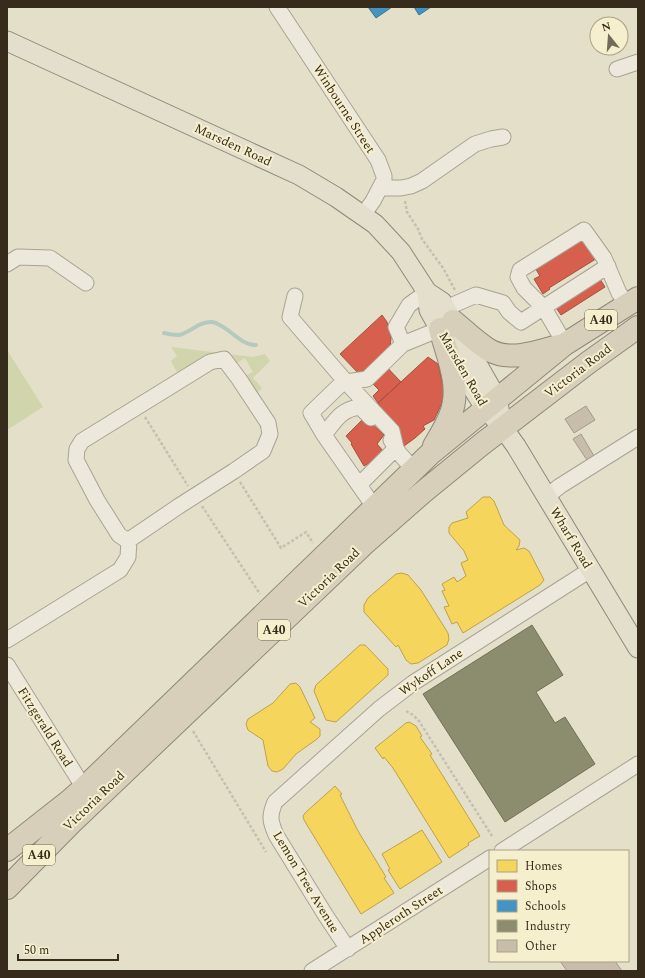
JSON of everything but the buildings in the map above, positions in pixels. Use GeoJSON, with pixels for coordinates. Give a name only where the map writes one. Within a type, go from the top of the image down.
{"type":"FeatureCollection","features":[{"type":"Feature","properties":{"kind":"highway","name":"Victoria Road"},"geometry":{"type":"LineString","coordinates":[[7,850],[17,837],[84,788],[430,454],[565,344],[633,301]]}},
{"type":"Feature","properties":{"kind":"highway"},"geometry":{"type":"LineString","coordinates":[[450,315],[484,347],[500,354],[525,354],[565,344]]}},
{"type":"Feature","properties":{"kind":"highway"},"geometry":{"type":"LineString","coordinates":[[430,454],[451,415],[455,399],[450,315]]}},
{"type":"Feature","properties":{"kind":"highway","name":"Victoria Road"},"geometry":{"type":"LineString","coordinates":[[7,888],[71,823],[364,544],[422,493],[504,428],[589,362],[638,327]]}},
{"type":"Feature","properties":{"kind":"highway"},"geometry":{"type":"LineString","coordinates":[[7,872],[71,823]]}},
{"type":"Feature","properties":{"kind":"main road","name":"Marsden Road"},"geometry":{"type":"LineString","coordinates":[[7,41],[299,175],[364,215],[383,232],[401,252],[427,292],[429,310],[450,315],[491,404],[504,428]]}},
{"type":"Feature","properties":{"kind":"main road","name":"Wharf Road"},"geometry":{"type":"LineString","coordinates":[[504,428],[638,648]]}},
{"type":"Feature","properties":{"kind":"street","name":"Winbourne Street"},"geometry":{"type":"LineString","coordinates":[[277,7],[378,160],[384,176],[381,188],[364,215]]}},
{"type":"Feature","properties":{"kind":"street"},"geometry":{"type":"LineString","coordinates":[[617,69],[638,62]]}},
{"type":"Feature","properties":{"kind":"street"},"geometry":{"type":"LineString","coordinates":[[381,188],[401,188],[411,186],[422,181],[475,144],[503,137]]}},
{"type":"Feature","properties":{"kind":"street"},"geometry":{"type":"LineString","coordinates":[[565,344],[544,308],[524,288],[518,277],[520,270],[584,230],[608,266],[619,293],[633,301]]}},
{"type":"Feature","properties":{"kind":"street"},"geometry":{"type":"LineString","coordinates":[[7,264],[18,257],[50,258],[86,283]]}},
{"type":"Feature","properties":{"kind":"street"},"geometry":{"type":"LineString","coordinates":[[375,508],[311,413],[339,386],[346,382],[367,378],[403,344],[450,315],[476,295],[503,303],[509,312],[521,322],[608,266]]}},
{"type":"Feature","properties":{"kind":"street"},"geometry":{"type":"LineString","coordinates":[[403,344],[396,327],[409,305],[427,292]]}},
{"type":"Feature","properties":{"kind":"street"},"geometry":{"type":"LineString","coordinates":[[295,296],[290,317],[346,382],[392,431],[396,448]]}},
{"type":"Feature","properties":{"kind":"street"},"geometry":{"type":"LineString","coordinates":[[224,359],[239,379],[268,424],[270,434],[263,451],[234,471],[130,540],[119,535],[97,500],[76,460],[77,449],[82,441],[210,362],[224,359]]}},
{"type":"Feature","properties":{"kind":"street"},"geometry":{"type":"LineString","coordinates":[[324,434],[342,413],[351,408],[360,407],[389,436],[396,448],[414,470]]}},
{"type":"Feature","properties":{"kind":"street"},"geometry":{"type":"LineString","coordinates":[[546,497],[560,486],[638,437]]}},
{"type":"Feature","properties":{"kind":"street"},"geometry":{"type":"LineString","coordinates":[[359,485],[396,448]]}},
{"type":"Feature","properties":{"kind":"street"},"geometry":{"type":"LineString","coordinates":[[7,640],[120,570],[128,557],[130,540]]}},
{"type":"Feature","properties":{"kind":"street","name":"Wykoff Lane"},"geometry":{"type":"LineString","coordinates":[[285,793],[401,691],[590,570]]}},
{"type":"Feature","properties":{"kind":"street","name":"Fitzgerald Road"},"geometry":{"type":"LineString","coordinates":[[7,665],[84,788]]}},
{"type":"Feature","properties":{"kind":"street"},"geometry":{"type":"LineString","coordinates":[[504,850],[638,764]]}},
{"type":"Feature","properties":{"kind":"street","name":"Lemon Tree Avenue"},"geometry":{"type":"LineString","coordinates":[[285,793],[275,802],[270,813],[271,824],[276,835],[348,949]]}},
{"type":"Feature","properties":{"kind":"street","name":"Appleroth Street"},"geometry":{"type":"LineString","coordinates":[[312,971],[489,859]]}},
{"type":"Feature","properties":{"kind":"path"},"geometry":{"type":"LineString","coordinates":[[405,201],[407,212],[418,229],[422,239],[443,268],[450,315]]}},
{"type":"Feature","properties":{"kind":"path"},"geometry":{"type":"LineString","coordinates":[[138,407],[263,598]]}},
{"type":"Feature","properties":{"kind":"path"},"geometry":{"type":"LineString","coordinates":[[234,471],[281,548],[306,532],[315,546]]}},
{"type":"Feature","properties":{"kind":"path"},"geometry":{"type":"LineString","coordinates":[[406,711],[419,721],[492,836]]}},
{"type":"Feature","properties":{"kind":"path"},"geometry":{"type":"LineString","coordinates":[[193,731],[266,852]]}},
{"type":"Feature","properties":{"kind":"green space"},"geometry":{"type":"Polygon","coordinates":[[[171,347],[253,357],[265,354],[270,361],[253,378],[262,388],[252,398],[239,379],[253,372],[245,358],[237,363],[215,357],[202,359],[177,372],[171,361],[177,356],[171,347]]]}},
{"type":"Feature","properties":{"kind":"green space"},"geometry":{"type":"Polygon","coordinates":[[[7,350],[43,407],[7,430],[7,350]]]}},
{"type":"Feature","properties":{"kind":"waterway"},"geometry":{"type":"LineString","coordinates":[[164,333],[179,335],[203,323],[212,322],[223,327],[244,342],[256,345]]}}]}
